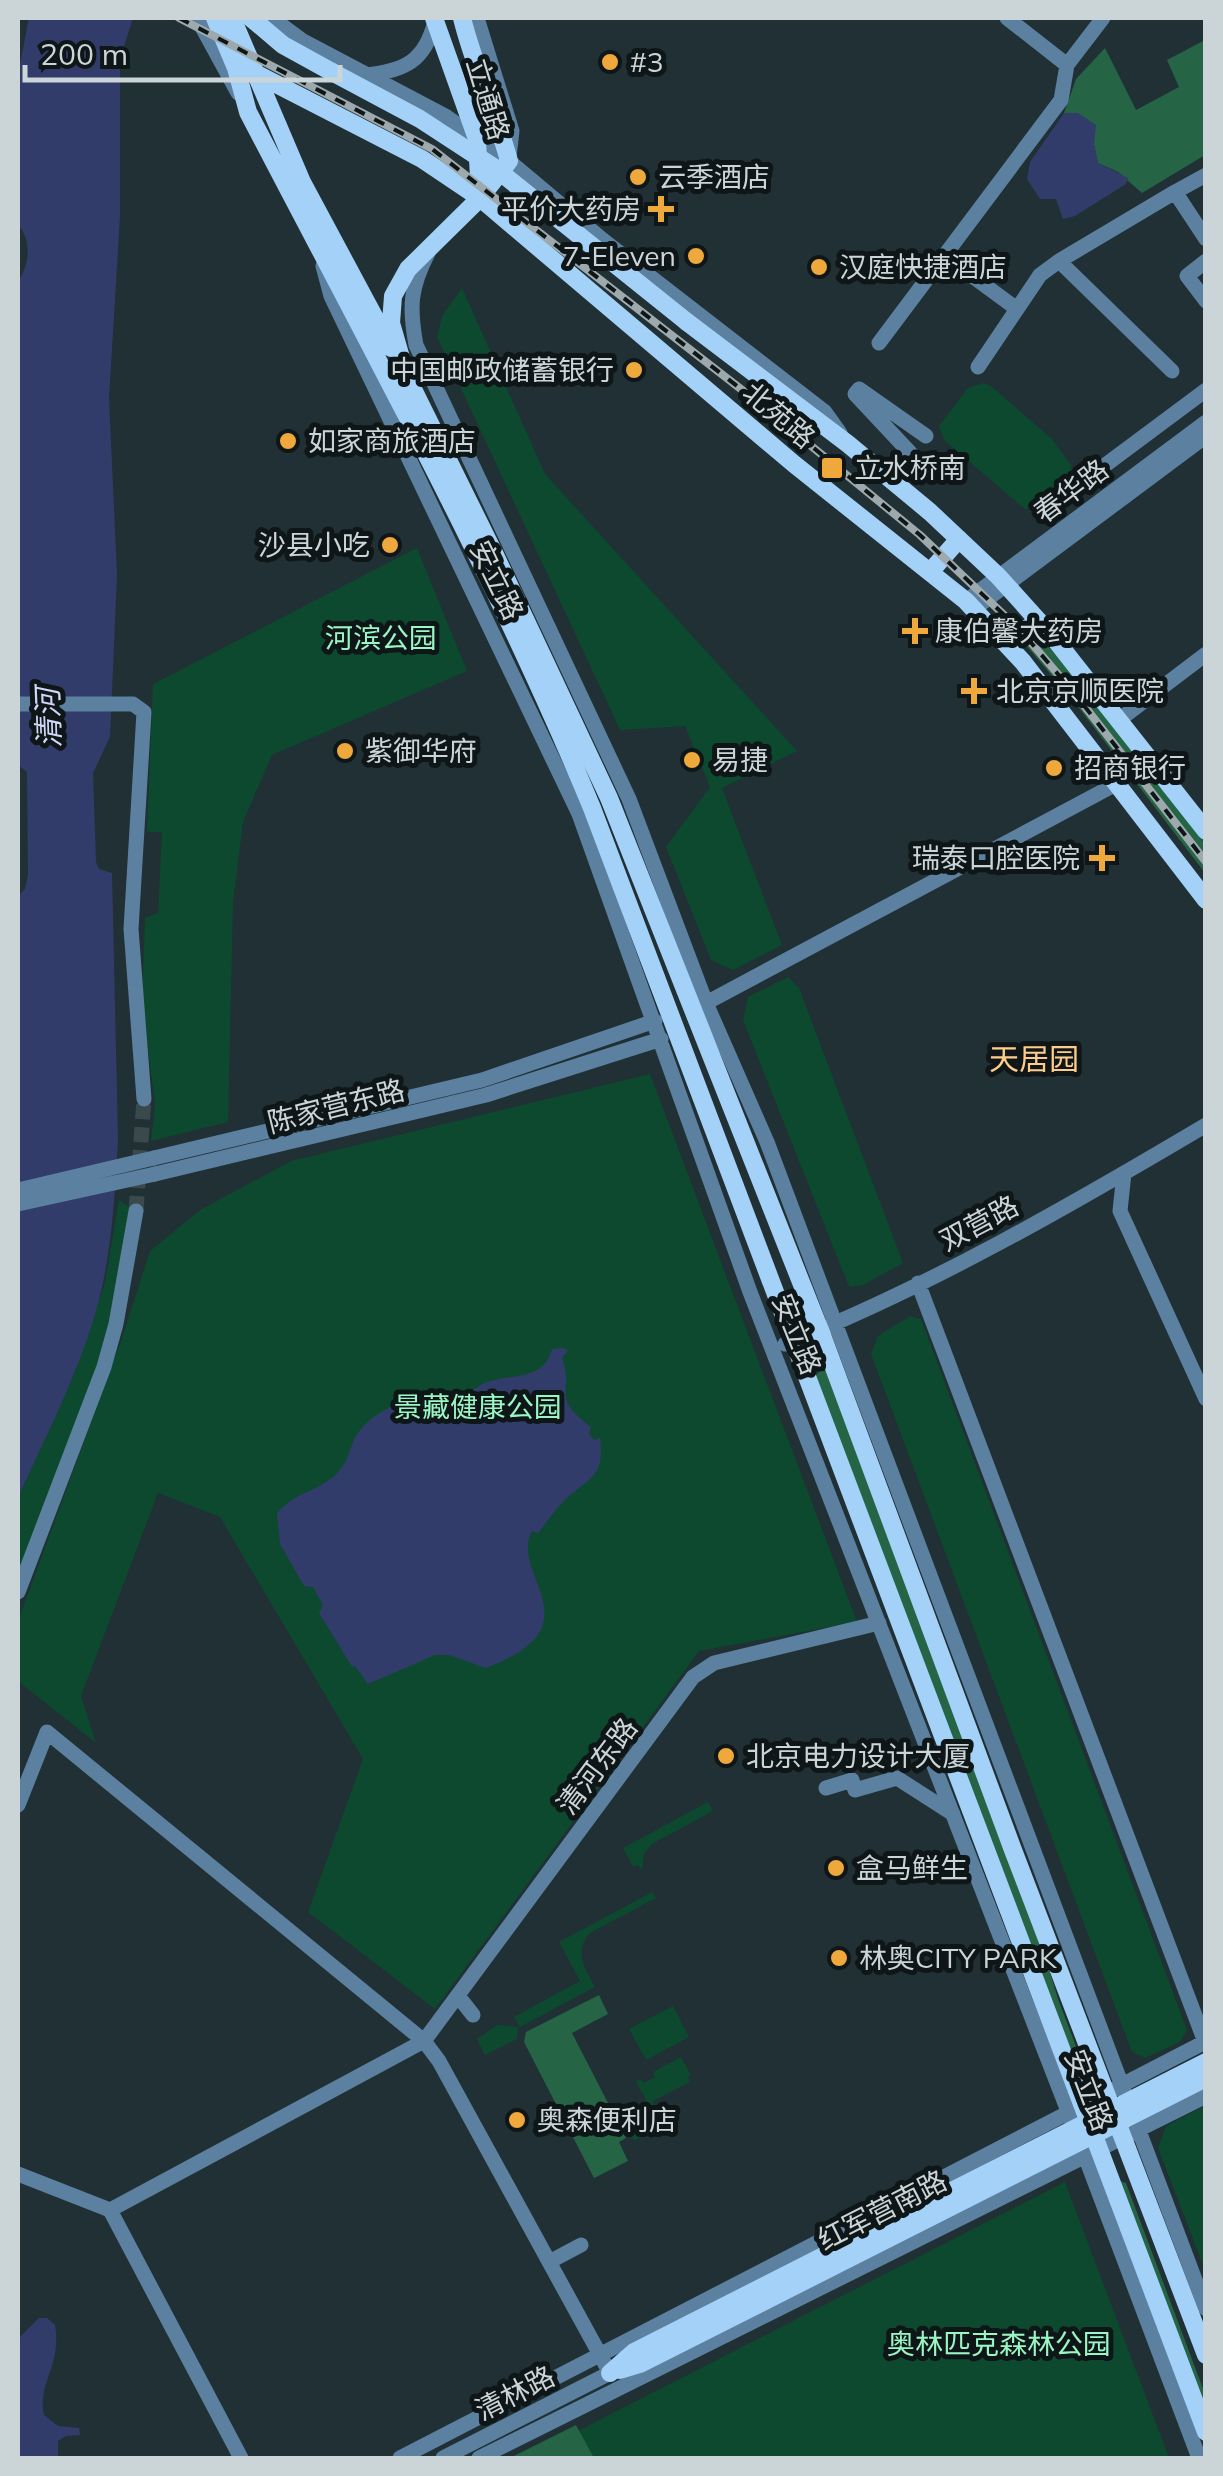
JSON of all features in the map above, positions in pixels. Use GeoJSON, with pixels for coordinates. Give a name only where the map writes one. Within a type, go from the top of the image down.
{"type":"FeatureCollection","features":[{"type":"Feature","properties":{"kind":"main road"},"geometry":{"type":"LineString","coordinates":[[207,18],[210,42]]}},
{"type":"Feature","properties":{"kind":"main road","name":"安立路"},"geometry":{"type":"LineString","coordinates":[[215,18],[406,375],[609,798],[828,1326],[1122,2112],[1206,2354]]}},
{"type":"Feature","properties":{"kind":"main road","name":"安立路"},"geometry":{"type":"LineString","coordinates":[[232,18],[244,70],[248,112],[480,560],[562,738],[622,883],[1084,2131],[1206,2432]]}},
{"type":"Feature","properties":{"kind":"main road","name":"北苑路"},"geometry":{"type":"LineString","coordinates":[[250,18],[283,45],[420,119],[495,168],[848,444],[1002,580],[1206,830]]}},
{"type":"Feature","properties":{"kind":"main road","name":"立通路"},"geometry":{"type":"LineString","coordinates":[[462,18],[509,162]]}},
{"type":"Feature","properties":{"kind":"main road","name":"立通路"},"geometry":{"type":"LineString","coordinates":[[435,19],[477,138],[480,198]]}},
{"type":"Feature","properties":{"kind":"main road","name":"北苑路"},"geometry":{"type":"LineString","coordinates":[[244,70],[422,159],[480,198],[786,457],[970,605],[1008,644],[1206,900]]}},
{"type":"Feature","properties":{"kind":"main road","name":"安立路"},"geometry":{"type":"LineString","coordinates":[[406,375],[391,323],[393,296],[408,269],[480,198],[509,162]]}},
{"type":"Feature","properties":{"kind":"main road"},"geometry":{"type":"LineString","coordinates":[[930,572],[959,539]]}},
{"type":"Feature","properties":{"kind":"main road"},"geometry":{"type":"LineString","coordinates":[[1008,644],[1038,620]]}},
{"type":"Feature","properties":{"kind":"main road","name":"红军营南路"},"geometry":{"type":"LineString","coordinates":[[610,2374],[640,2364],[1122,2112],[1206,2062]]}},
{"type":"Feature","properties":{"kind":"main road","name":"红军营南路"},"geometry":{"type":"LineString","coordinates":[[1122,2112],[1206,2078]]}},
{"type":"Feature","properties":{"kind":"main road","name":"红军营南路"},"geometry":{"type":"LineString","coordinates":[[610,2374],[634,2352],[919,2206],[1084,2131]]}},
{"type":"Feature","properties":{"kind":"street","name":"安立路"},"geometry":{"type":"LineString","coordinates":[[197,18],[248,112]]}},
{"type":"Feature","properties":{"kind":"street","name":"北苑路"},"geometry":{"type":"LineString","coordinates":[[272,18],[303,41],[477,138],[825,412],[848,444]]}},
{"type":"Feature","properties":{"kind":"street"},"geometry":{"type":"LineString","coordinates":[[477,18],[512,131],[509,162]]}},
{"type":"Feature","properties":{"kind":"street"},"geometry":{"type":"LineString","coordinates":[[1007,18],[1067,65]]}},
{"type":"Feature","properties":{"kind":"street"},"geometry":{"type":"LineString","coordinates":[[879,344],[1061,100],[1067,65],[1103,18]]}},
{"type":"Feature","properties":{"kind":"street"},"geometry":{"type":"LineString","coordinates":[[365,75],[401,69],[428,46],[435,19]]}},
{"type":"Feature","properties":{"kind":"street"},"geometry":{"type":"LineString","coordinates":[[978,368],[1040,275],[1206,175]]}},
{"type":"Feature","properties":{"kind":"street"},"geometry":{"type":"LineString","coordinates":[[1176,192],[1206,238]]}},
{"type":"Feature","properties":{"kind":"street","name":"安立路"},"geometry":{"type":"LineString","coordinates":[[316,243],[339,314],[579,814],[770,1349],[953,1814],[1084,2131],[1198,2458]]}},
{"type":"Feature","properties":{"kind":"street","name":"安立路"},"geometry":{"type":"LineString","coordinates":[[430,250],[415,278],[410,311],[416,345],[629,799],[706,1003],[768,1142],[828,1326]]}},
{"type":"Feature","properties":{"kind":"street"},"geometry":{"type":"LineString","coordinates":[[944,256],[1017,310]]}},
{"type":"Feature","properties":{"kind":"street"},"geometry":{"type":"LineString","coordinates":[[1206,261],[1187,276],[1206,301]]}},
{"type":"Feature","properties":{"kind":"street"},"geometry":{"type":"LineString","coordinates":[[1059,262],[1172,371]]}},
{"type":"Feature","properties":{"kind":"street"},"geometry":{"type":"LineString","coordinates":[[926,436],[859,389],[854,394],[915,458],[940,476],[954,472],[959,464]]}},
{"type":"Feature","properties":{"kind":"street"},"geometry":{"type":"LineString","coordinates":[[1084,473],[1100,469],[1206,390]]}},
{"type":"Feature","properties":{"kind":"street","name":"春华路"},"geometry":{"type":"LineString","coordinates":[[970,605],[1206,422]]}},
{"type":"Feature","properties":{"kind":"street","name":"春华路"},"geometry":{"type":"LineString","coordinates":[[1002,580],[1206,436]]}},
{"type":"Feature","properties":{"kind":"street"},"geometry":{"type":"LineString","coordinates":[[1119,720],[1206,654]]}},
{"type":"Feature","properties":{"kind":"street"},"geometry":{"type":"LineString","coordinates":[[18,704],[133,704],[144,712],[131,929],[144,1099]]}},
{"type":"Feature","properties":{"kind":"street"},"geometry":{"type":"LineString","coordinates":[[706,1003],[1118,784]]}},
{"type":"Feature","properties":{"kind":"street","name":"陈家营东路"},"geometry":{"type":"LineString","coordinates":[[18,1204],[482,1080],[655,1020]]}},
{"type":"Feature","properties":{"kind":"street","name":"陈家营东路"},"geometry":{"type":"LineString","coordinates":[[18,1190],[154,1166],[486,1095],[661,1039]]}},
{"type":"Feature","properties":{"kind":"street","name":"双营路"},"geometry":{"type":"LineString","coordinates":[[770,1349],[918,1282],[1088,1194],[1206,1125]]}},
{"type":"Feature","properties":{"kind":"street"},"geometry":{"type":"LineString","coordinates":[[1124,1173],[1120,1211],[1206,1399]]}},
{"type":"Feature","properties":{"kind":"street"},"geometry":{"type":"LineString","coordinates":[[1088,1194],[1120,1211]]}},
{"type":"Feature","properties":{"kind":"street"},"geometry":{"type":"LineString","coordinates":[[18,1592],[104,1367],[116,1324],[136,1211]]}},
{"type":"Feature","properties":{"kind":"street"},"geometry":{"type":"LineString","coordinates":[[400,2458],[600,2354],[1122,2112],[1206,2042],[918,1282]]}},
{"type":"Feature","properties":{"kind":"street","name":"清河东路"},"geometry":{"type":"LineString","coordinates":[[424,2041],[693,1677],[714,1662],[879,1623]]}},
{"type":"Feature","properties":{"kind":"street"},"geometry":{"type":"LineString","coordinates":[[18,1806],[47,1732],[424,2041],[452,2082],[610,2374]]}},
{"type":"Feature","properties":{"kind":"street"},"geometry":{"type":"LineString","coordinates":[[826,1788],[852,1780],[855,1790],[897,1778],[953,1814]]}},
{"type":"Feature","properties":{"kind":"street"},"geometry":{"type":"LineString","coordinates":[[462,2001],[473,2014]]}},
{"type":"Feature","properties":{"kind":"street"},"geometry":{"type":"LineString","coordinates":[[110,2210],[424,2041]]}},
{"type":"Feature","properties":{"kind":"street"},"geometry":{"type":"LineString","coordinates":[[1122,2112],[1206,2096]]}},
{"type":"Feature","properties":{"kind":"street","name":"安立路"},"geometry":{"type":"LineString","coordinates":[[1122,2112],[1206,2309]]}},
{"type":"Feature","properties":{"kind":"street"},"geometry":{"type":"LineString","coordinates":[[479,2458],[604,2394],[1084,2131]]}},
{"type":"Feature","properties":{"kind":"street"},"geometry":{"type":"LineString","coordinates":[[18,2174],[110,2210],[241,2458]]}},
{"type":"Feature","properties":{"kind":"street"},"geometry":{"type":"LineString","coordinates":[[549,2262],[581,2244]]}},
{"type":"Feature","properties":{"kind":"street","name":"清林路"},"geometry":{"type":"LineString","coordinates":[[442,2458],[610,2374]]}},
{"type":"Feature","properties":{"kind":"green space"},"geometry":{"type":"Polygon","coordinates":[[[1205,40],[1205,155],[1142,193],[1118,172],[1098,163],[1078,113],[1064,113],[1076,79],[1105,48],[1136,110],[1179,87],[1167,60],[1205,40]]]}},
{"type":"Feature","properties":{"kind":"green space"},"geometry":{"type":"Polygon","coordinates":[[[462,288],[545,474],[797,751],[722,788],[782,945],[733,970],[711,960],[666,847],[710,787],[685,726],[620,730],[437,337],[442,316],[462,288]]]}},
{"type":"Feature","properties":{"kind":"green space"},"geometry":{"type":"Polygon","coordinates":[[[983,383],[1052,439],[1071,465],[1070,476],[1026,510],[944,440],[939,426],[968,388],[983,383]]]}},
{"type":"Feature","properties":{"kind":"green space","name":"河滨公园"},"geometry":{"type":"Polygon","coordinates":[[[417,548],[467,671],[272,755],[243,822],[233,902],[228,1122],[151,1141],[155,1104],[142,1004],[145,918],[158,913],[162,832],[147,832],[153,684],[417,548]]]}},
{"type":"Feature","properties":{"kind":"green space"},"geometry":{"type":"Polygon","coordinates":[[[1037,633],[1105,712],[1205,844],[1205,873],[1076,704],[1024,643],[1028,634],[1037,633]]]}},
{"type":"Feature","properties":{"kind":"green space"},"geometry":{"type":"Polygon","coordinates":[[[788,977],[799,988],[903,1263],[863,1285],[849,1287],[743,1020],[748,997],[788,977]]]}},
{"type":"Feature","properties":{"kind":"green space","name":"景藏健康公园"},"geometry":{"type":"Polygon","coordinates":[[[650,1074],[857,1622],[699,1651],[435,2009],[308,1912],[363,1759],[220,1517],[158,1493],[81,1696],[96,1743],[18,1681],[18,1621],[150,1251],[200,1210],[291,1161],[650,1074]]]}},
{"type":"Feature","properties":{"kind":"green space"},"geometry":{"type":"Polygon","coordinates":[[[119,1200],[136,1211],[116,1324],[18,1592],[18,1498],[78,1365],[105,1282],[119,1200]]]}},
{"type":"Feature","properties":{"kind":"green space"},"geometry":{"type":"Polygon","coordinates":[[[910,1316],[921,1319],[1187,2030],[1180,2042],[1145,2058],[1132,2052],[871,1354],[878,1336],[910,1316]]]}},
{"type":"Feature","properties":{"kind":"green space"},"geometry":{"type":"Polygon","coordinates":[[[821,1370],[828,1372],[1027,1898],[1085,2070],[1082,2078],[1075,2076],[813,1378],[821,1370]]]}},
{"type":"Feature","properties":{"kind":"green space"},"geometry":{"type":"Polygon","coordinates":[[[708,1802],[713,1811],[652,1844],[644,1854],[642,1871],[638,1865],[633,1867],[623,1848],[708,1802]]]}},
{"type":"Feature","properties":{"kind":"green space"},"geometry":{"type":"Polygon","coordinates":[[[652,1892],[656,1898],[590,1933],[585,1940],[582,1960],[595,1987],[520,2027],[514,2017],[580,1981],[559,1942],[652,1892]]]}},
{"type":"Feature","properties":{"kind":"green space"},"geometry":{"type":"Polygon","coordinates":[[[599,1995],[608,2014],[572,2033],[626,2138],[619,2142],[628,2161],[594,2178],[524,2042],[526,2032],[599,1995]]]}},
{"type":"Feature","properties":{"kind":"green space"},"geometry":{"type":"Polygon","coordinates":[[[673,2006],[689,2037],[646,2060],[629,2029],[673,2006]]]}},
{"type":"Feature","properties":{"kind":"green space"},"geometry":{"type":"Polygon","coordinates":[[[497,2025],[518,2027],[517,2039],[485,2055],[477,2039],[497,2025]]]}},
{"type":"Feature","properties":{"kind":"green space"},"geometry":{"type":"Polygon","coordinates":[[[681,2057],[691,2075],[690,2082],[653,2101],[655,2107],[651,2110],[636,2081],[641,2079],[644,2083],[655,2077],[653,2072],[681,2057]]]}},
{"type":"Feature","properties":{"kind":"green space"},"geometry":{"type":"Polygon","coordinates":[[[1206,2109],[1205,2270],[1158,2148],[1166,2126],[1206,2109]]]}},
{"type":"Feature","properties":{"kind":"green space"},"geometry":{"type":"Polygon","coordinates":[[[657,2112],[664,2125],[634,2141],[628,2128],[657,2112]]]}},
{"type":"Feature","properties":{"kind":"green space"},"geometry":{"type":"Polygon","coordinates":[[[1117,2180],[1126,2183],[1205,2394],[1205,2438],[1117,2180]]]}},
{"type":"Feature","properties":{"kind":"green space","name":"奥林匹克森林公园"},"geometry":{"type":"Polygon","coordinates":[[[1065,2182],[1169,2458],[525,2458],[1065,2182]]]}},
{"type":"Feature","properties":{"kind":"green space"},"geometry":{"type":"Polygon","coordinates":[[[576,2425],[594,2458],[510,2458],[576,2425]]]}},
{"type":"Feature","properties":{"kind":"water","name":"清河"},"geometry":{"type":"Polygon","coordinates":[[[29,18],[133,18],[120,59],[120,216],[109,398],[117,575],[110,737],[93,773],[96,862],[99,869],[112,873],[118,1140],[114,1200],[107,1261],[92,1326],[18,1498],[18,896],[25,889],[28,875],[27,772],[18,765],[18,281],[28,252],[18,225],[18,74],[29,18]]]}},
{"type":"Feature","properties":{"kind":"water"},"geometry":{"type":"Polygon","coordinates":[[[1064,113],[1078,113],[1096,125],[1094,145],[1098,163],[1128,178],[1126,184],[1075,216],[1063,219],[1056,199],[1040,199],[1027,179],[1030,162],[1064,113]]]}},
{"type":"Feature","properties":{"kind":"water"},"geometry":{"type":"Polygon","coordinates":[[[552,1349],[568,1350],[562,1358],[567,1401],[591,1427],[589,1434],[594,1440],[600,1438],[601,1452],[593,1476],[563,1502],[538,1533],[532,1531],[528,1548],[544,1617],[538,1635],[520,1652],[486,1668],[449,1655],[435,1655],[368,1684],[352,1667],[319,1613],[323,1605],[313,1587],[304,1586],[280,1544],[277,1513],[334,1476],[345,1463],[357,1434],[379,1413],[416,1400],[438,1409],[451,1406],[479,1386],[532,1373],[547,1360],[552,1349]]]}},
{"type":"Feature","properties":{"kind":"water"},"geometry":{"type":"Polygon","coordinates":[[[39,2318],[47,2318],[55,2325],[56,2339],[44,2393],[44,2415],[58,2426],[79,2428],[80,2435],[58,2441],[58,2458],[18,2458],[18,2339],[39,2318]]]}},
{"type":"Feature","properties":{"kind":"tunnel"},"geometry":{"type":"LineString","coordinates":[[136,1211],[144,1099]]}},
{"type":"Feature","properties":{"kind":"railway"},"geometry":{"type":"LineString","coordinates":[[179,18],[432,149],[755,400],[920,535],[1021,631],[1206,862]]}},
{"type":"Feature","properties":{"kind":"place","name":"#3"},"geometry":{"type":"Point","coordinates":[610,62]}},
{"type":"Feature","properties":{"kind":"place","name":"云季酒店"},"geometry":{"type":"Point","coordinates":[638,177]}},
{"type":"Feature","properties":{"kind":"place","name":"平价大药房"},"geometry":{"type":"Point","coordinates":[661,209]}},
{"type":"Feature","properties":{"kind":"place","name":"7-Eleven"},"geometry":{"type":"Point","coordinates":[696,256]}},
{"type":"Feature","properties":{"kind":"place","name":"汉庭快捷酒店"},"geometry":{"type":"Point","coordinates":[819,267]}},
{"type":"Feature","properties":{"kind":"place","name":"中国邮政储蓄银行"},"geometry":{"type":"Point","coordinates":[634,370]}},
{"type":"Feature","properties":{"kind":"place","name":"如家商旅酒店"},"geometry":{"type":"Point","coordinates":[288,441]}},
{"type":"Feature","properties":{"kind":"place","name":"立水桥南"},"geometry":{"type":"Point","coordinates":[832,468]}},
{"type":"Feature","properties":{"kind":"place","name":"沙县小吃"},"geometry":{"type":"Point","coordinates":[390,545]}},
{"type":"Feature","properties":{"kind":"place","name":"康伯馨大药房"},"geometry":{"type":"Point","coordinates":[915,631]}},
{"type":"Feature","properties":{"kind":"place","name":"北京京顺医院"},"geometry":{"type":"Point","coordinates":[974,691]}},
{"type":"Feature","properties":{"kind":"place","name":"紫御华府"},"geometry":{"type":"Point","coordinates":[345,751]}},
{"type":"Feature","properties":{"kind":"place","name":"易捷"},"geometry":{"type":"Point","coordinates":[692,760]}},
{"type":"Feature","properties":{"kind":"place","name":"招商银行"},"geometry":{"type":"Point","coordinates":[1054,768]}},
{"type":"Feature","properties":{"kind":"place","name":"瑞泰口腔医院"},"geometry":{"type":"Point","coordinates":[1102,858]}},
{"type":"Feature","properties":{"kind":"place","name":"北京电力设计大厦"},"geometry":{"type":"Point","coordinates":[726,1756]}},
{"type":"Feature","properties":{"kind":"place","name":"盒马鲜生"},"geometry":{"type":"Point","coordinates":[836,1868]}},
{"type":"Feature","properties":{"kind":"place","name":"林奥CITY PARK"},"geometry":{"type":"Point","coordinates":[839,1958]}},
{"type":"Feature","properties":{"kind":"place","name":"奥森便利店"},"geometry":{"type":"Point","coordinates":[517,2120]}},
{"type":"Feature","properties":{"kind":"district","name":"天居园"},"geometry":{"type":"Point","coordinates":[1034,1060]}}]}
